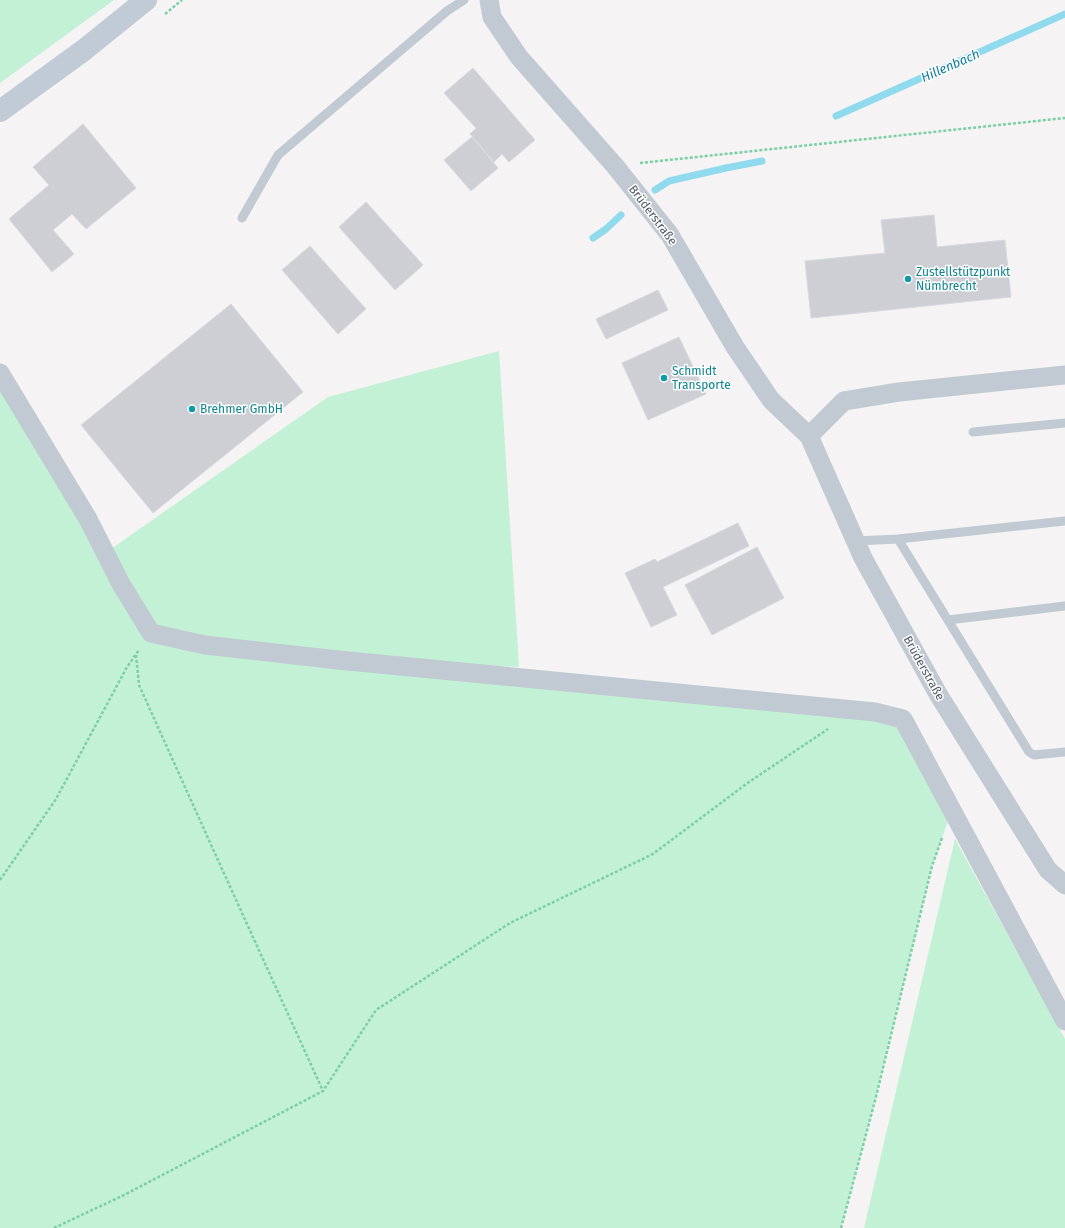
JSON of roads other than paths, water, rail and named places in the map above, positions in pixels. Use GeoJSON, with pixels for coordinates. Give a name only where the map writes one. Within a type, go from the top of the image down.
{"type":"FeatureCollection","features":[{"type":"Feature","properties":{"kind":"main road"},"geometry":{"type":"LineString","coordinates":[[0,111],[84,50],[146,0]]}},
{"type":"Feature","properties":{"kind":"street","name":"Brüderstraße"},"geometry":{"type":"LineString","coordinates":[[489,0],[492,17],[519,57],[615,166],[670,234],[735,347],[770,400],[808,436],[864,558],[947,710],[1048,870],[1065,885]]}},
{"type":"Feature","properties":{"kind":"street"},"geometry":{"type":"LineString","coordinates":[[0,373],[88,519],[121,584],[151,633],[206,645],[338,660],[875,712],[903,719],[1065,1021]]}},
{"type":"Feature","properties":{"kind":"street"},"geometry":{"type":"LineString","coordinates":[[808,436],[844,401],[899,392],[1065,375]]}},
{"type":"Feature","properties":{"kind":"lane"},"geometry":{"type":"LineString","coordinates":[[242,218],[278,155],[447,11],[464,0]]}},
{"type":"Feature","properties":{"kind":"lane"},"geometry":{"type":"LineString","coordinates":[[973,432],[1065,423]]}},
{"type":"Feature","properties":{"kind":"lane"},"geometry":{"type":"LineString","coordinates":[[856,541],[1065,521]]}},
{"type":"Feature","properties":{"kind":"lane"},"geometry":{"type":"LineString","coordinates":[[898,538],[1029,752],[1034,755],[1065,752]]}},
{"type":"Feature","properties":{"kind":"lane"},"geometry":{"type":"LineString","coordinates":[[948,620],[1065,606]]}},
{"type":"Feature","properties":{"kind":"waterway","name":"Hillenbach"},"geometry":{"type":"LineString","coordinates":[[836,116],[1065,14]]}},
{"type":"Feature","properties":{"kind":"waterway","name":"Hillenbach"},"geometry":{"type":"LineString","coordinates":[[655,190],[669,181],[762,161]]}},
{"type":"Feature","properties":{"kind":"waterway","name":"Hillenbach"},"geometry":{"type":"LineString","coordinates":[[593,238],[606,229],[621,215]]}},
{"type":"Feature","properties":{"kind":"place","name":"Zustellstützpunkt Nümbrecht"},"geometry":{"type":"Point","coordinates":[908,279]}},
{"type":"Feature","properties":{"kind":"place","name":"Schmidt Transporte"},"geometry":{"type":"Point","coordinates":[664,378]}},
{"type":"Feature","properties":{"kind":"place","name":"Brehmer GmbH"},"geometry":{"type":"Point","coordinates":[192,409]}}]}
